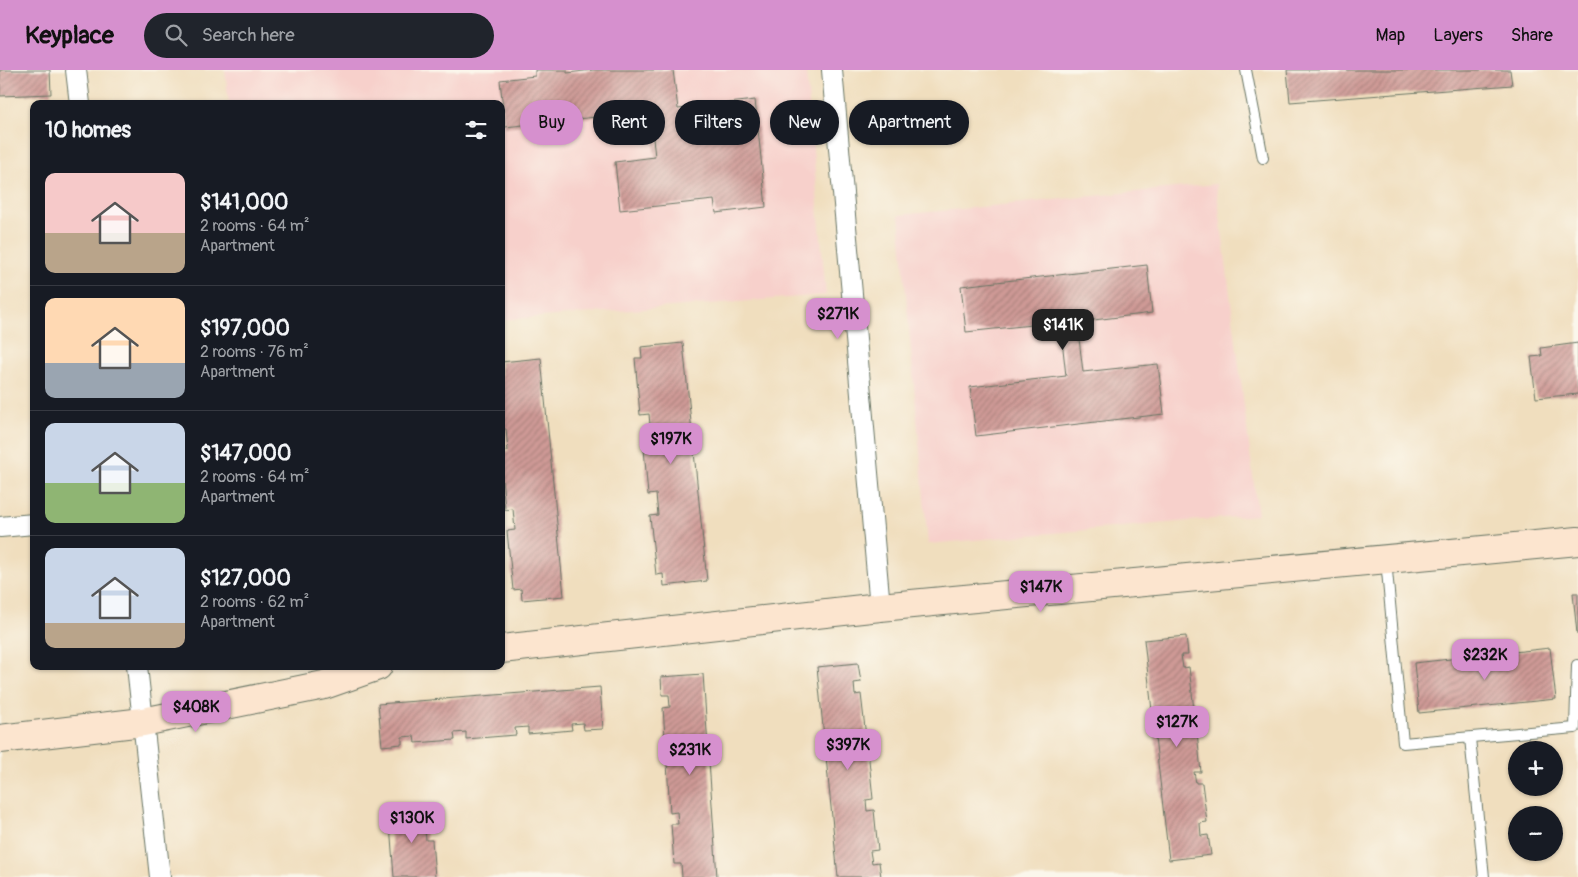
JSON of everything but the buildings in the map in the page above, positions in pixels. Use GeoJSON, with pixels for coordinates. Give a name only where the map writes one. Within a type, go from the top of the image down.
{"type":"FeatureCollection","features":[{"type":"Feature","properties":{"kind":"street"},"geometry":{"type":"LineString","coordinates":[[76,70],[80,100]]}},
{"type":"Feature","properties":{"kind":"street"},"geometry":{"type":"LineString","coordinates":[[832,70],[880,607]]}},
{"type":"Feature","properties":{"kind":"street"},"geometry":{"type":"LineString","coordinates":[[0,527],[30,524]]}},
{"type":"Feature","properties":{"kind":"street"},"geometry":{"type":"LineString","coordinates":[[505,649],[880,607],[1578,541]]}},
{"type":"Feature","properties":{"kind":"street"},"geometry":{"type":"LineString","coordinates":[[138,670],[160,877]]}},
{"type":"Feature","properties":{"kind":"street"},"geometry":{"type":"LineString","coordinates":[[0,739],[143,722],[324,685],[367,670]]}},
{"type":"Feature","properties":{"kind":"lane"},"geometry":{"type":"LineString","coordinates":[[1246,70],[1263,158]]}},
{"type":"Feature","properties":{"kind":"lane"},"geometry":{"type":"LineString","coordinates":[[1386,559],[1403,743],[1575,728],[1577,665]]}},
{"type":"Feature","properties":{"kind":"lane"},"geometry":{"type":"LineString","coordinates":[[1470,738],[1484,877]]}},
{"type":"Feature","properties":{"kind":"shaded area"},"geometry":{"type":"Polygon","coordinates":[[[225,70],[806,70],[809,100],[770,100],[770,145],[813,145],[826,295],[505,320],[505,100],[229,100],[225,70]]]}},
{"type":"Feature","properties":{"kind":"shaded area"},"geometry":{"type":"Polygon","coordinates":[[[1216,184],[1258,515],[928,544],[899,215],[1216,184]]]}}]}
